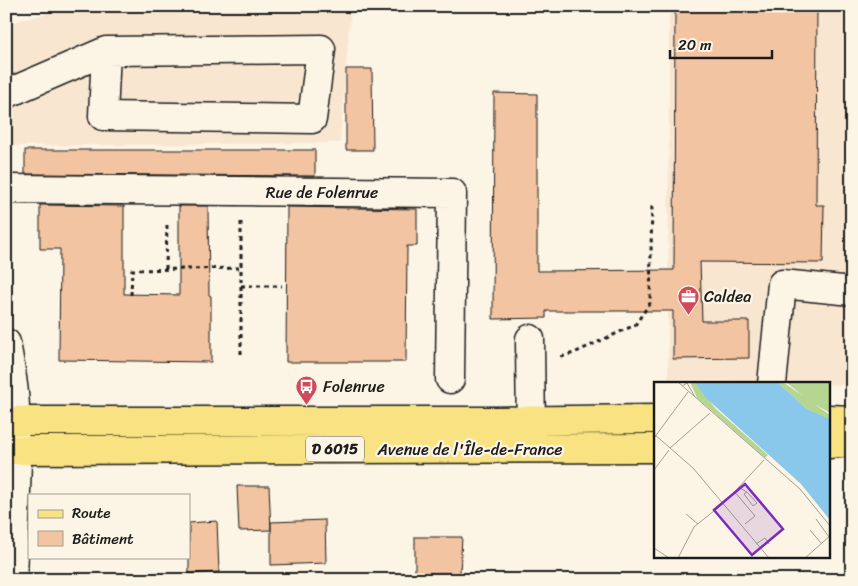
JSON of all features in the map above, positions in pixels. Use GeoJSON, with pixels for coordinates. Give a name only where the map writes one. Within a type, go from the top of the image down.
{"type":"FeatureCollection","features":[{"type":"Feature","properties":{"kind":"main road","name":"Avenue de l'Île-de-France"},"geometry":{"type":"LineString","coordinates":[[10,421],[654,419]]}},
{"type":"Feature","properties":{"kind":"main road"},"geometry":{"type":"LineString","coordinates":[[830,419],[852,420]]}},
{"type":"Feature","properties":{"kind":"main road"},"geometry":{"type":"LineString","coordinates":[[830,444],[852,442]]}},
{"type":"Feature","properties":{"kind":"main road","name":"Avenue de l'Île-de-France"},"geometry":{"type":"LineString","coordinates":[[10,450],[654,448]]}},
{"type":"Feature","properties":{"kind":"street"},"geometry":{"type":"LineString","coordinates":[[6,94],[106,51],[321,49],[312,120],[103,116],[106,51]]}},
{"type":"Feature","properties":{"kind":"street","name":"Rue de Folenrue"},"geometry":{"type":"LineString","coordinates":[[6,189],[452,193],[450,379]]}},
{"type":"Feature","properties":{"kind":"street"},"geometry":{"type":"LineString","coordinates":[[772,382],[782,284],[852,291]]}},
{"type":"Feature","properties":{"kind":"street"},"geometry":{"type":"LineString","coordinates":[[530,339],[531,448]]}},
{"type":"Feature","properties":{"kind":"street"},"geometry":{"type":"LineString","coordinates":[[6,343],[13,387],[10,450],[17,462],[13,580]]}},
{"type":"Feature","properties":{"kind":"path"},"geometry":{"type":"LineString","coordinates":[[166,270],[168,191]]}},
{"type":"Feature","properties":{"kind":"path"},"geometry":{"type":"LineString","coordinates":[[240,354],[241,191]]}},
{"type":"Feature","properties":{"kind":"path"},"geometry":{"type":"LineString","coordinates":[[530,366],[574,353],[635,325],[650,303],[652,203]]}},
{"type":"Feature","properties":{"kind":"path"},"geometry":{"type":"LineString","coordinates":[[132,295],[132,270],[241,268]]}},
{"type":"Feature","properties":{"kind":"path"},"geometry":{"type":"LineString","coordinates":[[241,286],[282,286]]}},
{"type":"Feature","properties":{"kind":"shaded area"},"geometry":{"type":"Polygon","coordinates":[[[56,6],[351,6],[340,143],[6,146],[6,24],[56,11],[56,6]]]}},
{"type":"Feature","properties":{"kind":"shaded area"},"geometry":{"type":"Polygon","coordinates":[[[669,6],[852,6],[852,385],[830,384],[830,382],[668,380],[669,6]]]}},
{"type":"Feature","properties":{"kind":"building"},"geometry":{"type":"Polygon","coordinates":[[[675,6],[817,6],[816,205],[824,205],[823,263],[700,262],[702,321],[749,321],[749,358],[673,359],[673,311],[546,311],[546,318],[493,319],[494,93],[537,94],[537,271],[674,270],[675,6]]]}},
{"type":"Feature","properties":{"kind":"building"},"geometry":{"type":"Polygon","coordinates":[[[346,69],[372,69],[373,150],[346,150],[346,69]]]}},
{"type":"Feature","properties":{"kind":"building"},"geometry":{"type":"Polygon","coordinates":[[[25,150],[315,150],[315,176],[25,174],[25,150]]]}},
{"type":"Feature","properties":{"kind":"building"},"geometry":{"type":"Polygon","coordinates":[[[40,205],[124,206],[124,294],[179,295],[179,206],[208,206],[211,362],[59,360],[60,249],[40,249],[40,205]]]}},
{"type":"Feature","properties":{"kind":"building"},"geometry":{"type":"Polygon","coordinates":[[[287,207],[417,209],[417,246],[407,246],[406,362],[286,362],[287,207]]]}},
{"type":"Feature","properties":{"kind":"building"},"geometry":{"type":"Polygon","coordinates":[[[237,486],[269,486],[271,530],[239,531],[237,486]]]}},
{"type":"Feature","properties":{"kind":"building"},"geometry":{"type":"Polygon","coordinates":[[[325,520],[326,563],[271,565],[271,522],[325,520]]]}},
{"type":"Feature","properties":{"kind":"building"},"geometry":{"type":"Polygon","coordinates":[[[217,521],[219,572],[189,574],[190,523],[217,521]]]}},
{"type":"Feature","properties":{"kind":"building"},"geometry":{"type":"Polygon","coordinates":[[[415,537],[462,537],[460,573],[415,573],[415,537]]]}},
{"type":"Feature","properties":{"kind":"place","name":"Caldea"},"geometry":{"type":"Point","coordinates":[688,315]}},
{"type":"Feature","properties":{"kind":"place","name":"Folenrue"},"geometry":{"type":"Point","coordinates":[307,405]}}]}
